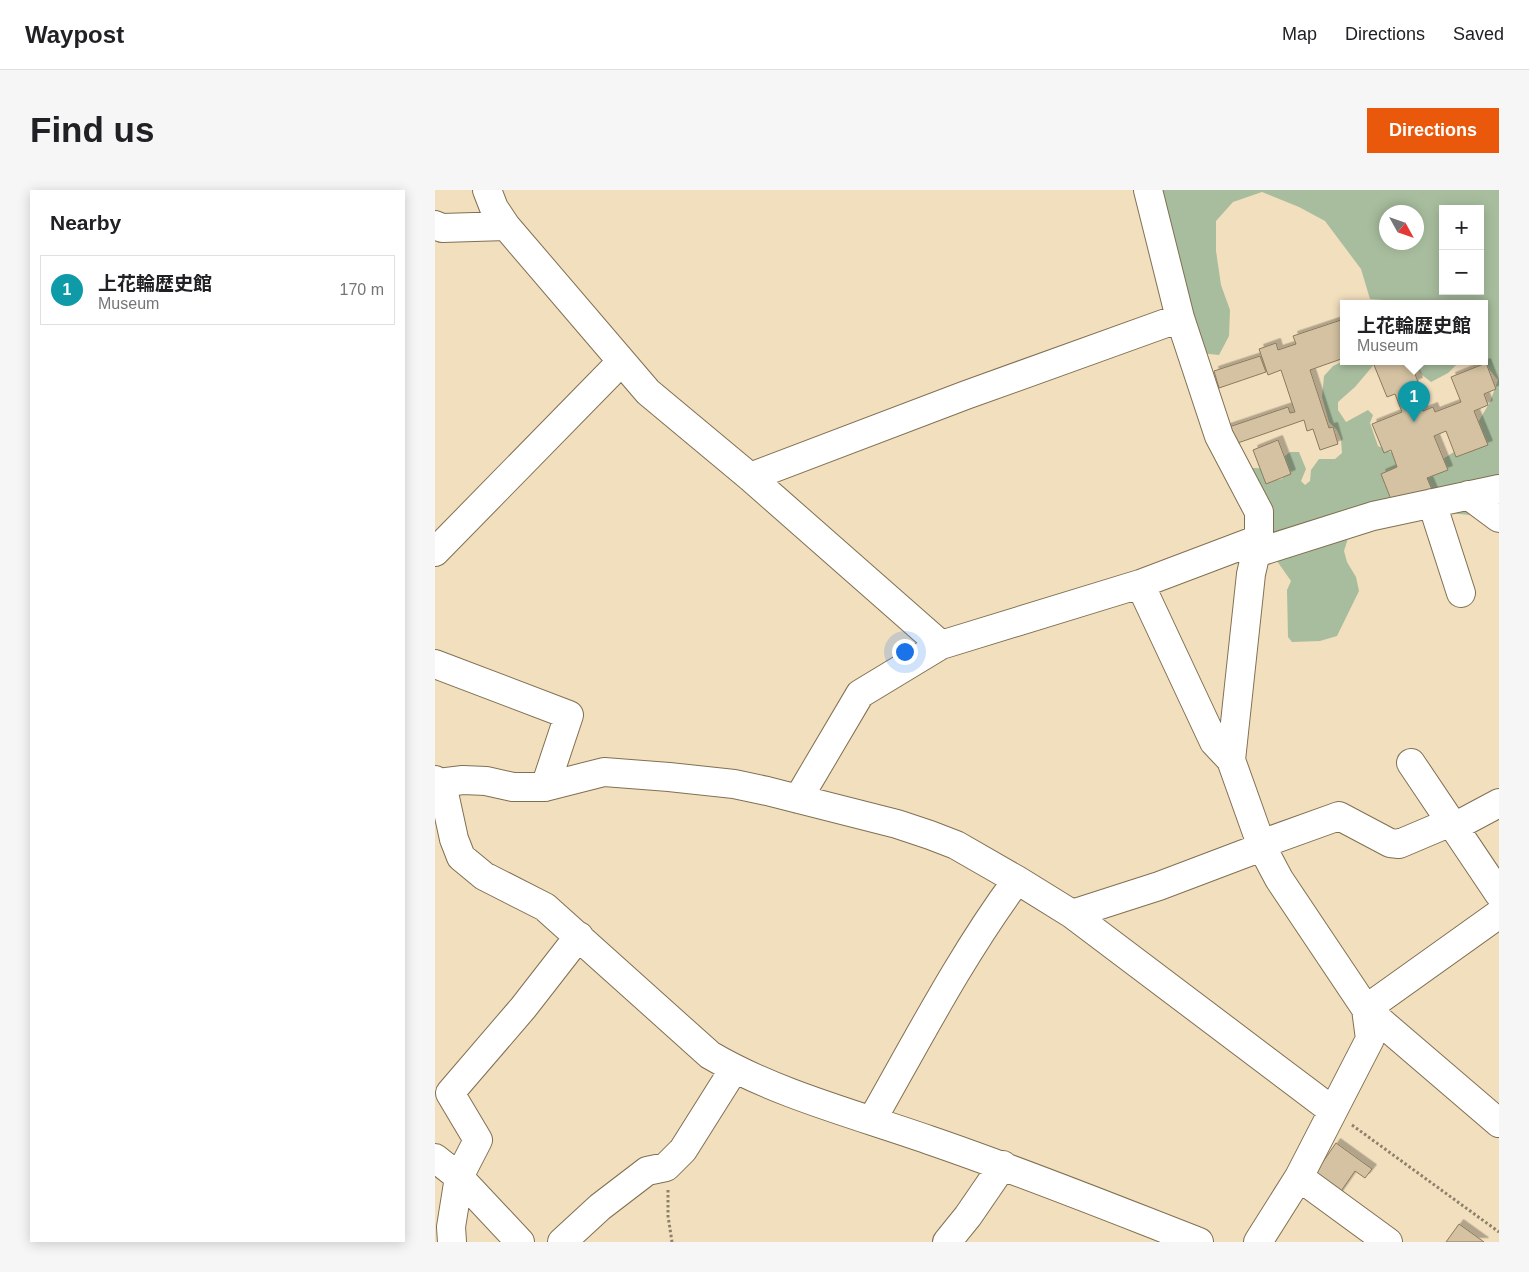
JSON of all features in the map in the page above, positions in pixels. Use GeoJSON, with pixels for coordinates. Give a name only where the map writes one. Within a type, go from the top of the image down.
{"type":"FeatureCollection","features":[{"type":"Feature","properties":{"kind":"street"},"geometry":{"type":"LineString","coordinates":[[487,190],[494,208],[506,226],[648,392],[750,476],[941,645]]}},
{"type":"Feature","properties":{"kind":"street"},"geometry":{"type":"LineString","coordinates":[[1148,190],[1180,318],[1219,436],[1259,512],[1257,546],[1251,574],[1231,760]]}},
{"type":"Feature","properties":{"kind":"street"},"geometry":{"type":"LineString","coordinates":[[435,225],[442,228],[506,226]]}},
{"type":"Feature","properties":{"kind":"street"},"geometry":{"type":"LineString","coordinates":[[750,476],[966,395],[1180,318]]}},
{"type":"Feature","properties":{"kind":"street"},"geometry":{"type":"LineString","coordinates":[[435,552],[621,362]]}},
{"type":"Feature","properties":{"kind":"street"},"geometry":{"type":"LineString","coordinates":[[798,798],[855,699],[860,694],[941,645],[1257,546],[1373,516],[1499,489]]}},
{"type":"Feature","properties":{"kind":"street"},"geometry":{"type":"LineString","coordinates":[[1468,495],[1499,518]]}},
{"type":"Feature","properties":{"kind":"street"},"geometry":{"type":"LineString","coordinates":[[1431,503],[1461,593]]}},
{"type":"Feature","properties":{"kind":"street"},"geometry":{"type":"LineString","coordinates":[[1140,584],[1214,742],[1231,760],[1261,846],[1279,879],[1366,1009],[1499,1123]]}},
{"type":"Feature","properties":{"kind":"street"},"geometry":{"type":"LineString","coordinates":[[435,664],[569,715],[545,787]]}},
{"type":"Feature","properties":{"kind":"street"},"geometry":{"type":"LineString","coordinates":[[1411,763],[1499,894]]}},
{"type":"Feature","properties":{"kind":"street"},"geometry":{"type":"LineString","coordinates":[[1199,1242],[1003,1165],[872,1120],[734,1069],[710,1055],[680,1030],[545,906],[484,876],[461,857],[454,839],[444,793],[437,782],[486,781],[513,787],[545,787],[604,772],[734,784],[798,798],[897,824],[930,835],[956,845],[1072,914],[1333,1111]]}},
{"type":"Feature","properties":{"kind":"street"},"geometry":{"type":"LineString","coordinates":[[1072,914],[1159,886],[1339,816],[1390,843],[1399,844],[1452,824],[1499,803]]}},
{"type":"Feature","properties":{"kind":"street"},"geometry":{"type":"LineString","coordinates":[[872,1120],[936,1008],[1002,900],[1017,880]]}},
{"type":"Feature","properties":{"kind":"street"},"geometry":{"type":"LineString","coordinates":[[1366,1009],[1499,914]]}},
{"type":"Feature","properties":{"kind":"street"},"geometry":{"type":"LineString","coordinates":[[452,1242],[451,1226],[459,1177],[478,1140],[450,1093],[523,1008],[579,936]]}},
{"type":"Feature","properties":{"kind":"street"},"geometry":{"type":"LineString","coordinates":[[1258,1242],[1299,1177],[1370,1039],[1366,1009]]}},
{"type":"Feature","properties":{"kind":"street"},"geometry":{"type":"LineString","coordinates":[[562,1242],[600,1207],[647,1171],[667,1167],[683,1150],[734,1069]]}},
{"type":"Feature","properties":{"kind":"street"},"geometry":{"type":"LineString","coordinates":[[435,1158],[459,1177],[520,1242]]}},
{"type":"Feature","properties":{"kind":"street"},"geometry":{"type":"LineString","coordinates":[[947,1242],[968,1216],[1003,1165]]}},
{"type":"Feature","properties":{"kind":"street"},"geometry":{"type":"LineString","coordinates":[[1299,1177],[1388,1242]]}},
{"type":"Feature","properties":{"kind":"path"},"geometry":{"type":"LineString","coordinates":[[1333,1111],[1499,1232]]}},
{"type":"Feature","properties":{"kind":"path"},"geometry":{"type":"LineString","coordinates":[[662,1168],[668,1182],[668,1216],[672,1242]]}},
{"type":"Feature","properties":{"kind":"green space"},"geometry":{"type":"Polygon","coordinates":[[[1155,190],[1499,190],[1499,511],[1471,515],[1435,512],[1420,483],[1435,464],[1457,450],[1473,431],[1490,402],[1498,380],[1488,368],[1478,365],[1488,365],[1488,300],[1370,299],[1361,269],[1325,221],[1299,207],[1262,192],[1233,202],[1216,221],[1216,251],[1221,285],[1230,310],[1229,336],[1219,355],[1200,353],[1155,190]]]}},
{"type":"Feature","properties":{"kind":"green space"},"geometry":{"type":"Polygon","coordinates":[[[1340,363],[1340,365],[1374,365],[1355,387],[1338,402],[1338,410],[1346,422],[1368,410],[1373,415],[1370,423],[1378,446],[1393,453],[1399,466],[1396,470],[1387,471],[1384,477],[1390,498],[1389,503],[1348,538],[1344,551],[1347,562],[1356,577],[1359,591],[1337,636],[1320,641],[1292,642],[1288,637],[1287,590],[1291,581],[1277,561],[1277,550],[1241,510],[1239,490],[1246,470],[1263,469],[1276,480],[1282,479],[1285,475],[1285,456],[1290,452],[1299,452],[1306,469],[1301,481],[1305,485],[1310,481],[1311,470],[1319,459],[1335,459],[1342,453],[1341,439],[1337,430],[1329,422],[1322,397],[1324,376],[1333,366],[1340,363]]]}},
{"type":"Feature","properties":{"kind":"green space"},"geometry":{"type":"Polygon","coordinates":[[[1415,365],[1456,365],[1448,373],[1431,382],[1421,374],[1415,365]]]}},
{"type":"Feature","properties":{"kind":"building"},"geometry":{"type":"Polygon","coordinates":[[[1340,320],[1340,359],[1310,370],[1329,428],[1333,427],[1338,444],[1320,450],[1313,429],[1307,431],[1304,420],[1232,445],[1226,428],[1288,407],[1290,413],[1295,412],[1281,370],[1268,375],[1259,349],[1276,343],[1278,350],[1296,344],[1293,336],[1340,320]]]}},
{"type":"Feature","properties":{"kind":"building"},"geometry":{"type":"Polygon","coordinates":[[[1260,356],[1266,372],[1219,388],[1214,371],[1260,356]]]}},
{"type":"Feature","properties":{"kind":"building"},"geometry":{"type":"Polygon","coordinates":[[[1374,365],[1412,365],[1418,382],[1413,384],[1423,411],[1433,407],[1435,412],[1461,402],[1451,377],[1481,365],[1487,365],[1496,389],[1484,394],[1488,405],[1474,411],[1488,445],[1456,457],[1446,431],[1434,436],[1448,470],[1427,478],[1433,492],[1394,507],[1381,474],[1397,467],[1391,450],[1384,453],[1372,424],[1402,412],[1395,394],[1387,397],[1374,365]]]}},
{"type":"Feature","properties":{"kind":"building"},"geometry":{"type":"Polygon","coordinates":[[[1278,440],[1291,474],[1266,484],[1253,450],[1278,440]]]}},
{"type":"Feature","properties":{"kind":"building"},"geometry":{"type":"Polygon","coordinates":[[[1336,1143],[1372,1169],[1365,1178],[1355,1171],[1337,1197],[1311,1179],[1336,1143]]]}},
{"type":"Feature","properties":{"kind":"building"},"geometry":{"type":"Polygon","coordinates":[[[1459,1224],[1484,1242],[1446,1242],[1459,1224]]]}},
{"type":"Feature","properties":{"kind":"place","name":"上花輪歴史館"},"geometry":{"type":"Point","coordinates":[1414,422]}}]}
